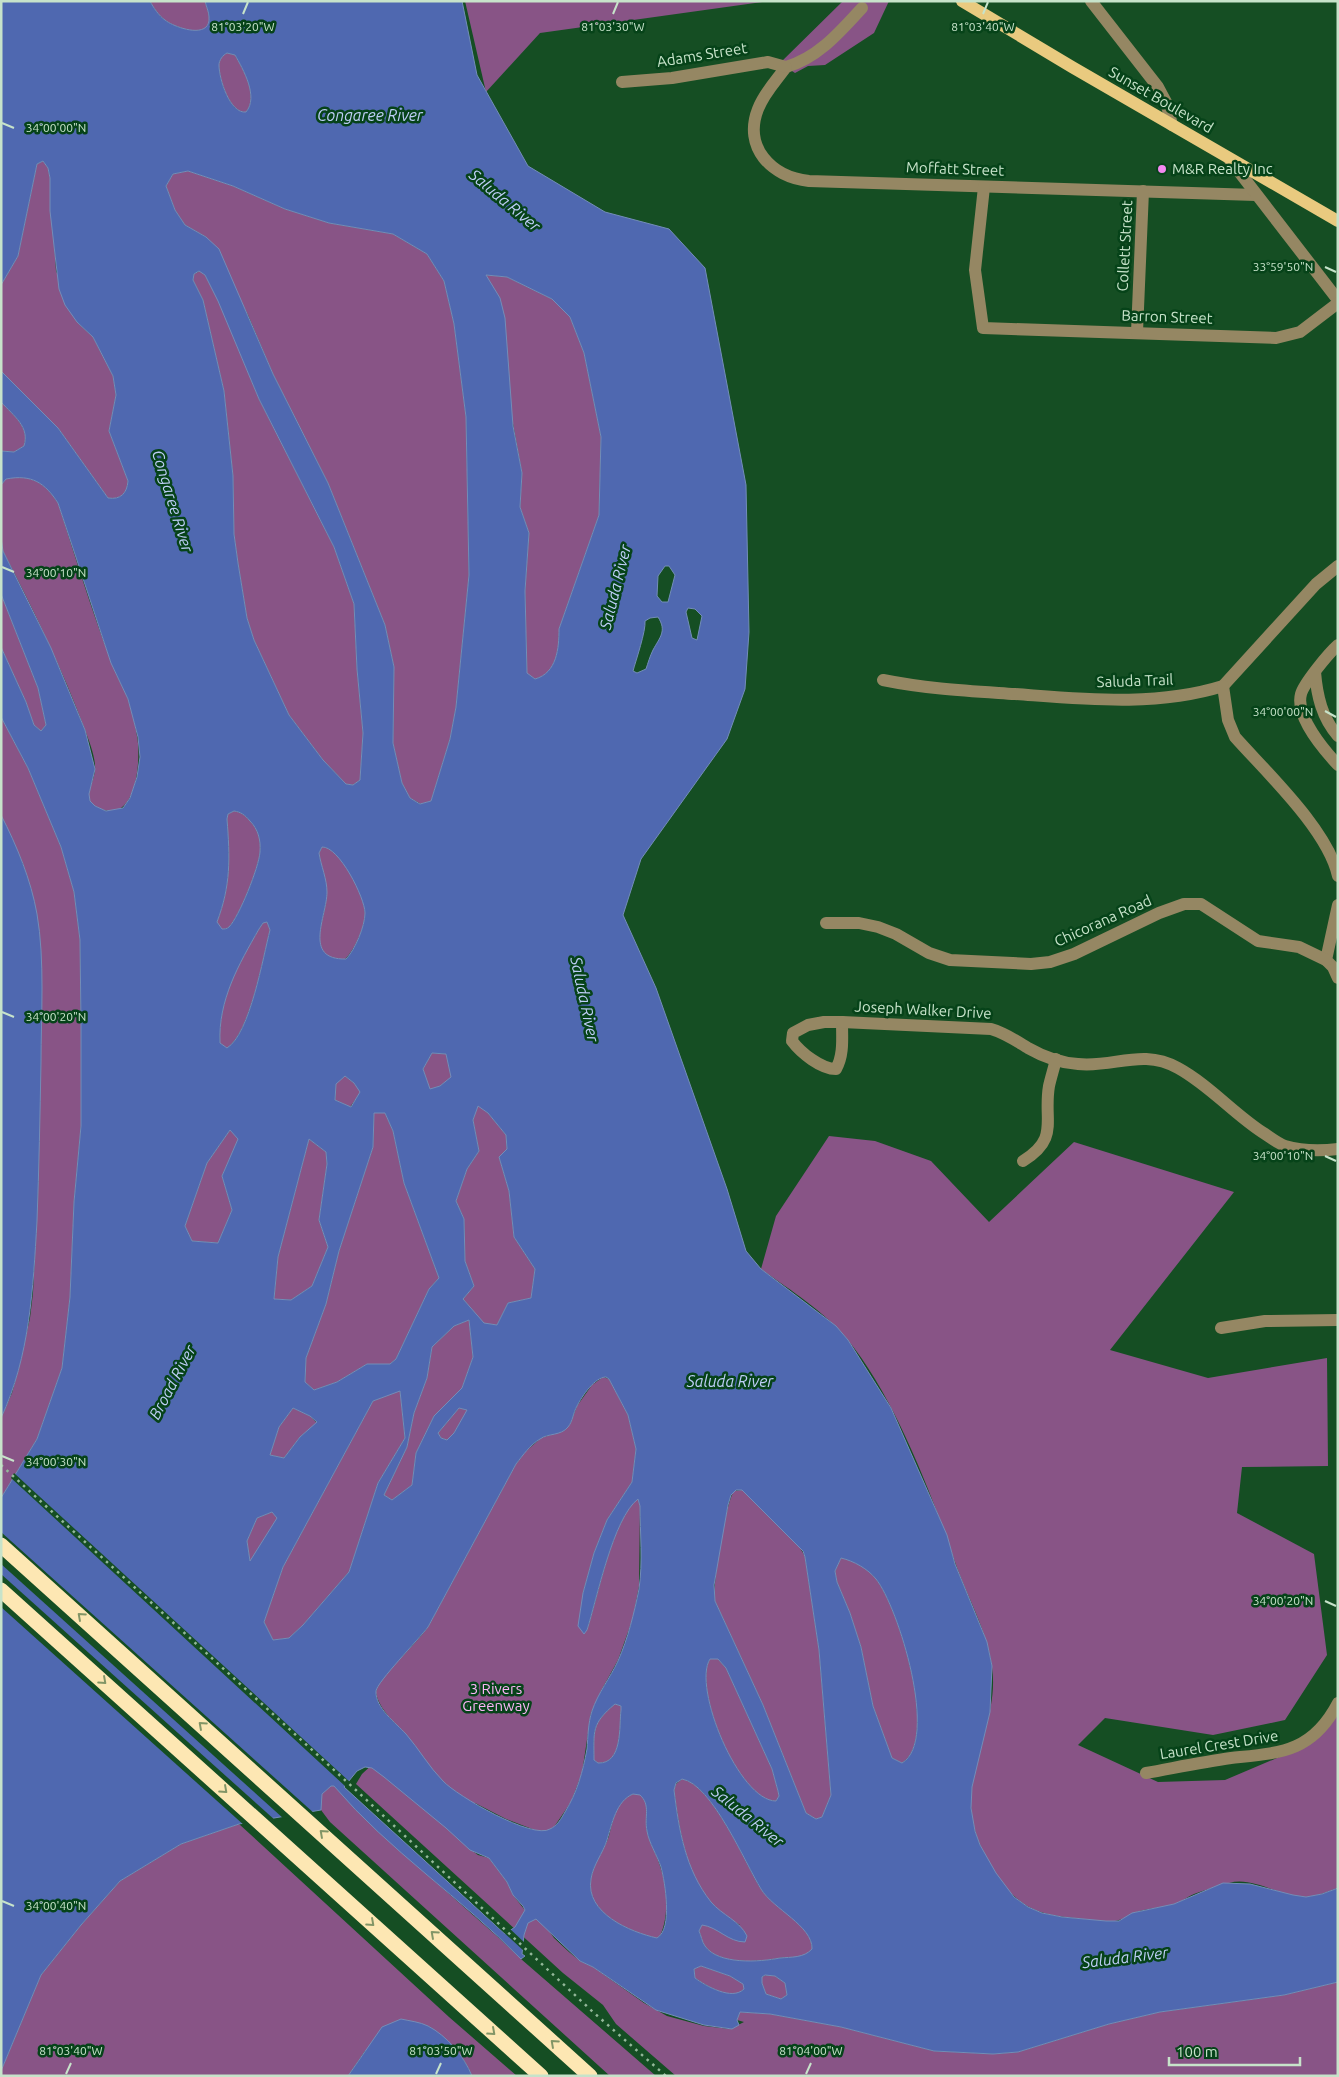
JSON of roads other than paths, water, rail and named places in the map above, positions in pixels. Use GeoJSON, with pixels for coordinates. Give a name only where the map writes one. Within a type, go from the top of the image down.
{"type":"FeatureCollection","features":[{"type":"Feature","properties":{"kind":"highway"},"geometry":{"type":"LineString","coordinates":[[1,1545],[590,2076]]}},
{"type":"Feature","properties":{"kind":"highway"},"geometry":{"type":"LineString","coordinates":[[1,1590],[541,2076]]}},
{"type":"Feature","properties":{"kind":"main road","name":"Sunset Boulevard"},"geometry":{"type":"LineString","coordinates":[[963,2],[1230,160],[1338,221]]}},
{"type":"Feature","properties":{"kind":"street"},"geometry":{"type":"LineString","coordinates":[[1091,1],[1158,87],[1166,102],[1172,125]]}},
{"type":"Feature","properties":{"kind":"street"},"geometry":{"type":"LineString","coordinates":[[786,67],[797,64],[826,47],[862,8]]}},
{"type":"Feature","properties":{"kind":"street","name":"Adams Street"},"geometry":{"type":"LineString","coordinates":[[622,82],[672,78],[768,62],[786,67]]}},
{"type":"Feature","properties":{"kind":"street","name":"Moffatt Street"},"geometry":{"type":"LineString","coordinates":[[786,67],[762,99],[754,123],[759,150],[774,170],[789,177],[808,180],[1256,195]]}},
{"type":"Feature","properties":{"kind":"street"},"geometry":{"type":"LineString","coordinates":[[1230,160],[1338,302]]}},
{"type":"Feature","properties":{"kind":"street","name":"Barron Street"},"geometry":{"type":"LineString","coordinates":[[984,186],[975,270],[983,328],[1284,337],[1307,328],[1338,302]]}},
{"type":"Feature","properties":{"kind":"street","name":"Collett Street"},"geometry":{"type":"LineString","coordinates":[[1137,332],[1143,191]]}},
{"type":"Feature","properties":{"kind":"street"},"geometry":{"type":"LineString","coordinates":[[1338,566],[1316,584],[1223,686],[1228,720],[1235,737],[1314,827],[1328,850],[1338,876]]}},
{"type":"Feature","properties":{"kind":"street"},"geometry":{"type":"LineString","coordinates":[[1338,645],[1324,657],[1301,694],[1302,714],[1314,734],[1338,765]]}},
{"type":"Feature","properties":{"kind":"street"},"geometry":{"type":"LineString","coordinates":[[1315,672],[1317,694],[1328,725],[1338,736]]}},
{"type":"Feature","properties":{"kind":"street","name":"Saluda Trail"},"geometry":{"type":"LineString","coordinates":[[883,680],[943,689],[1095,699],[1172,697],[1223,686]]}},
{"type":"Feature","properties":{"kind":"street","name":"Chicorana Road"},"geometry":{"type":"LineString","coordinates":[[826,923],[859,924],[878,927],[896,934],[929,953],[950,960],[1031,964],[1050,962],[1074,954],[1160,913],[1184,904],[1201,904],[1258,941],[1299,947],[1326,960]]}},
{"type":"Feature","properties":{"kind":"street"},"geometry":{"type":"LineString","coordinates":[[1338,905],[1326,960],[1338,978]]}},
{"type":"Feature","properties":{"kind":"street","name":"Joseph Walker Drive"},"geometry":{"type":"LineString","coordinates":[[842,1022],[842,1054],[841,1062],[836,1070],[828,1069],[796,1047],[792,1041],[793,1033],[808,1025],[842,1022],[991,1029],[1007,1034],[1035,1051],[1056,1059],[1086,1065],[1137,1058],[1162,1061],[1177,1067],[1191,1076],[1250,1124],[1277,1142],[1293,1148],[1310,1150],[1338,1149]]}},
{"type":"Feature","properties":{"kind":"street"},"geometry":{"type":"LineString","coordinates":[[1023,1161],[1035,1153],[1046,1140],[1049,1086],[1056,1059]]}},
{"type":"Feature","properties":{"kind":"street"},"geometry":{"type":"LineString","coordinates":[[1221,1328],[1266,1321],[1338,1320]]}},
{"type":"Feature","properties":{"kind":"street","name":"Laurel Crest Drive"},"geometry":{"type":"LineString","coordinates":[[1146,1773],[1231,1758],[1248,1758],[1283,1752],[1299,1745],[1313,1735],[1326,1721],[1338,1703]]}},
{"type":"Feature","properties":{"kind":"water"},"geometry":{"type":"Polygon","coordinates":[[[1,1],[150,1],[158,14],[170,23],[184,29],[199,30],[208,24],[209,15],[205,1],[462,1],[477,75],[528,166],[605,212],[669,229],[705,268],[746,485],[749,632],[745,689],[727,739],[641,859],[623,915],[656,988],[727,1189],[746,1251],[761,1269],[836,1326],[848,1340],[891,1408],[947,1535],[955,1564],[987,1642],[992,1666],[990,1712],[972,1787],[971,1808],[975,1831],[980,1845],[996,1873],[1014,1897],[1028,1907],[1042,1913],[1062,1917],[1119,1921],[1132,1913],[1174,1904],[1223,1883],[1250,1884],[1306,1897],[1338,1888],[1338,1982],[1284,1995],[1160,2012],[1109,2024],[1018,2052],[993,2054],[934,2051],[841,2027],[770,2014],[740,2012],[737,2020],[739,2025],[732,2029],[704,2025],[656,2010],[593,1967],[580,1961],[536,1919],[528,1923],[524,1935],[522,1954],[525,1956],[521,1959],[475,1915],[378,1832],[334,1786],[331,1786],[322,1794],[321,1810],[239,1824],[181,1844],[120,1881],[81,1925],[41,1975],[1,2071],[1,1498],[37,1439],[62,1368],[70,1297],[74,1202],[81,1126],[81,1023],[80,940],[74,892],[61,847],[28,768],[1,717],[1,647],[26,702],[34,725],[41,731],[46,725],[38,688],[1,594],[1,538],[3,551],[51,648],[85,730],[95,769],[89,794],[90,801],[95,806],[106,811],[123,808],[130,798],[137,777],[140,757],[138,737],[128,699],[111,663],[58,503],[43,485],[30,479],[6,479],[1,485],[1,451],[14,452],[24,446],[25,433],[20,422],[1,402],[1,371],[58,428],[108,498],[120,497],[125,492],[128,481],[109,431],[116,395],[113,376],[93,337],[77,322],[65,305],[59,289],[50,211],[50,178],[48,168],[43,161],[37,164],[18,256],[1,285],[1,1]],[[227,53],[219,63],[226,95],[235,107],[240,111],[246,112],[250,106],[251,99],[245,75],[235,55],[227,53]],[[188,171],[173,174],[166,186],[175,210],[185,225],[206,237],[219,249],[273,374],[328,483],[385,625],[394,667],[393,743],[402,783],[410,798],[420,804],[431,801],[450,739],[456,707],[469,575],[466,417],[454,324],[444,281],[427,254],[393,234],[329,223],[285,209],[233,186],[188,171]],[[199,271],[194,274],[193,280],[203,300],[224,391],[233,476],[234,534],[247,618],[254,640],[289,715],[323,760],[346,784],[353,785],[360,780],[363,733],[357,669],[354,604],[334,547],[259,399],[218,301],[205,275],[199,271]],[[486,275],[500,298],[505,318],[513,426],[522,473],[520,507],[529,533],[525,591],[527,673],[535,679],[548,671],[555,659],[559,629],[599,515],[601,437],[584,353],[570,317],[552,299],[507,277],[486,275]],[[665,566],[658,576],[657,596],[662,602],[668,602],[675,575],[669,566],[665,566]],[[688,608],[686,612],[692,638],[697,640],[702,616],[695,609],[688,608]],[[658,617],[645,621],[633,671],[637,673],[646,669],[652,652],[662,634],[662,626],[658,617]],[[234,811],[228,814],[229,846],[225,896],[217,922],[222,929],[229,927],[238,913],[259,859],[260,843],[257,831],[245,815],[239,812],[234,811]],[[322,847],[319,853],[326,882],[326,902],[320,935],[321,945],[324,952],[333,957],[346,959],[353,950],[361,931],[365,918],[364,906],[356,885],[343,863],[329,849],[322,847]],[[267,922],[263,923],[231,983],[222,1012],[220,1043],[227,1048],[235,1040],[249,1012],[270,930],[267,922]],[[432,1053],[423,1069],[430,1089],[440,1086],[451,1077],[446,1054],[432,1053]],[[345,1076],[336,1084],[335,1100],[351,1107],[360,1092],[354,1083],[345,1076]],[[478,1106],[473,1120],[479,1151],[467,1169],[456,1201],[464,1219],[465,1261],[474,1286],[463,1299],[484,1323],[497,1325],[508,1303],[531,1298],[535,1269],[514,1237],[509,1191],[499,1157],[507,1149],[506,1135],[488,1113],[478,1106]],[[374,1113],[373,1147],[339,1251],[326,1304],[306,1358],[305,1382],[314,1390],[337,1382],[367,1364],[390,1364],[396,1359],[429,1289],[439,1278],[404,1183],[393,1131],[385,1113],[374,1113]],[[230,1130],[207,1163],[185,1226],[192,1241],[218,1243],[232,1210],[222,1176],[238,1139],[230,1130]],[[309,1139],[278,1257],[274,1299],[291,1300],[312,1286],[328,1247],[319,1220],[327,1164],[326,1152],[309,1139]],[[469,1320],[454,1326],[432,1347],[427,1378],[414,1413],[407,1447],[384,1495],[392,1500],[412,1485],[416,1453],[434,1416],[462,1388],[473,1357],[469,1320]],[[606,1377],[602,1378],[589,1388],[577,1406],[568,1427],[562,1432],[536,1441],[516,1464],[428,1627],[378,1686],[376,1691],[382,1709],[406,1734],[438,1776],[451,1788],[495,1815],[512,1823],[541,1831],[550,1829],[559,1822],[576,1790],[587,1749],[592,1711],[625,1644],[639,1589],[641,1558],[640,1506],[638,1499],[629,1509],[621,1523],[607,1560],[587,1630],[584,1634],[578,1626],[583,1593],[594,1553],[607,1520],[632,1482],[636,1449],[628,1415],[609,1379],[606,1377]],[[400,1391],[373,1401],[283,1567],[264,1622],[273,1640],[289,1638],[303,1625],[349,1572],[378,1483],[405,1438],[400,1391]],[[293,1408],[279,1427],[270,1455],[284,1458],[300,1437],[317,1422],[310,1416],[293,1408]],[[459,1408],[438,1433],[441,1438],[447,1440],[454,1433],[467,1410],[459,1408]],[[736,1490],[731,1495],[728,1505],[714,1585],[715,1601],[763,1705],[806,1813],[816,1819],[822,1817],[831,1795],[819,1650],[805,1557],[803,1551],[742,1490],[736,1490]],[[272,1512],[257,1518],[247,1541],[250,1561],[277,1518],[272,1512]],[[841,1558],[835,1571],[837,1582],[861,1647],[873,1706],[892,1758],[902,1763],[913,1750],[917,1729],[912,1673],[904,1643],[895,1616],[876,1579],[860,1566],[841,1558]],[[710,1659],[706,1673],[708,1693],[713,1716],[722,1740],[734,1763],[748,1783],[762,1796],[776,1801],[779,1796],[772,1769],[726,1668],[718,1659],[710,1659]],[[615,1704],[607,1711],[594,1735],[594,1760],[598,1763],[606,1762],[616,1751],[621,1706],[615,1704]],[[365,1767],[357,1771],[344,1787],[505,1934],[515,1927],[525,1910],[489,1858],[470,1850],[372,1768],[365,1767]],[[682,1779],[676,1783],[674,1790],[678,1820],[689,1863],[702,1889],[711,1902],[740,1926],[747,1936],[745,1942],[733,1940],[713,1928],[702,1925],[699,1931],[704,1944],[711,1952],[729,1959],[751,1961],[797,1956],[805,1954],[812,1949],[811,1941],[806,1933],[774,1904],[761,1889],[716,1809],[693,1784],[682,1779]],[[633,1794],[622,1802],[592,1874],[591,1891],[595,1902],[612,1919],[634,1931],[657,1938],[662,1933],[665,1925],[666,1894],[661,1867],[649,1840],[645,1803],[640,1795],[633,1794]],[[701,1966],[694,1969],[695,1978],[706,1985],[726,1993],[739,1992],[744,1989],[743,1984],[730,1976],[701,1966]],[[765,1975],[762,1977],[766,1994],[781,1999],[787,1995],[785,1983],[775,1976],[765,1975]]]}},
{"type":"Feature","properties":{"kind":"water"},"geometry":{"type":"Polygon","coordinates":[[[1,815],[23,863],[34,901],[41,950],[42,988],[38,1201],[31,1297],[24,1346],[18,1371],[11,1395],[1,1418],[1,815]]]}},
{"type":"Feature","properties":{"kind":"water"},"geometry":{"type":"Polygon","coordinates":[[[401,2019],[425,2025],[442,2035],[460,2054],[472,2076],[348,2076],[382,2027],[401,2019]]]}},
{"type":"Feature","properties":{"kind":"railway"},"geometry":{"type":"LineString","coordinates":[[1,1465],[358,1792],[593,2012],[666,2076]]}},
{"type":"Feature","properties":{"kind":"place","name":"M&R Realty Inc"},"geometry":{"type":"Point","coordinates":[1162,169]}},
{"type":"Feature","properties":{"kind":"water label","name":"Congaree River"},"geometry":{"type":"Point","coordinates":[370,115]}},
{"type":"Feature","properties":{"kind":"water label","name":"Saluda River"},"geometry":{"type":"Point","coordinates":[505,200]}},
{"type":"Feature","properties":{"kind":"water label","name":"Congaree River"},"geometry":{"type":"Point","coordinates":[173,501]}},
{"type":"Feature","properties":{"kind":"water label","name":"Saluda River"},"geometry":{"type":"Point","coordinates":[615,587]}},
{"type":"Feature","properties":{"kind":"water label","name":"Saluda River"},"geometry":{"type":"Point","coordinates":[585,999]}},
{"type":"Feature","properties":{"kind":"water label","name":"Saluda River"},"geometry":{"type":"Point","coordinates":[730,1381]}},
{"type":"Feature","properties":{"kind":"water label","name":"Broad River"},"geometry":{"type":"Point","coordinates":[172,1382]}},
{"type":"Feature","properties":{"kind":"water label","name":"Saluda River"},"geometry":{"type":"Point","coordinates":[748,1816]}},
{"type":"Feature","properties":{"kind":"water label","name":"Saluda River"},"geometry":{"type":"Point","coordinates":[1125,1957]}},
{"type":"Feature","properties":{"kind":"park label","name":"3 Rivers Greenway"},"geometry":{"type":"Point","coordinates":[496,1698]}}]}
